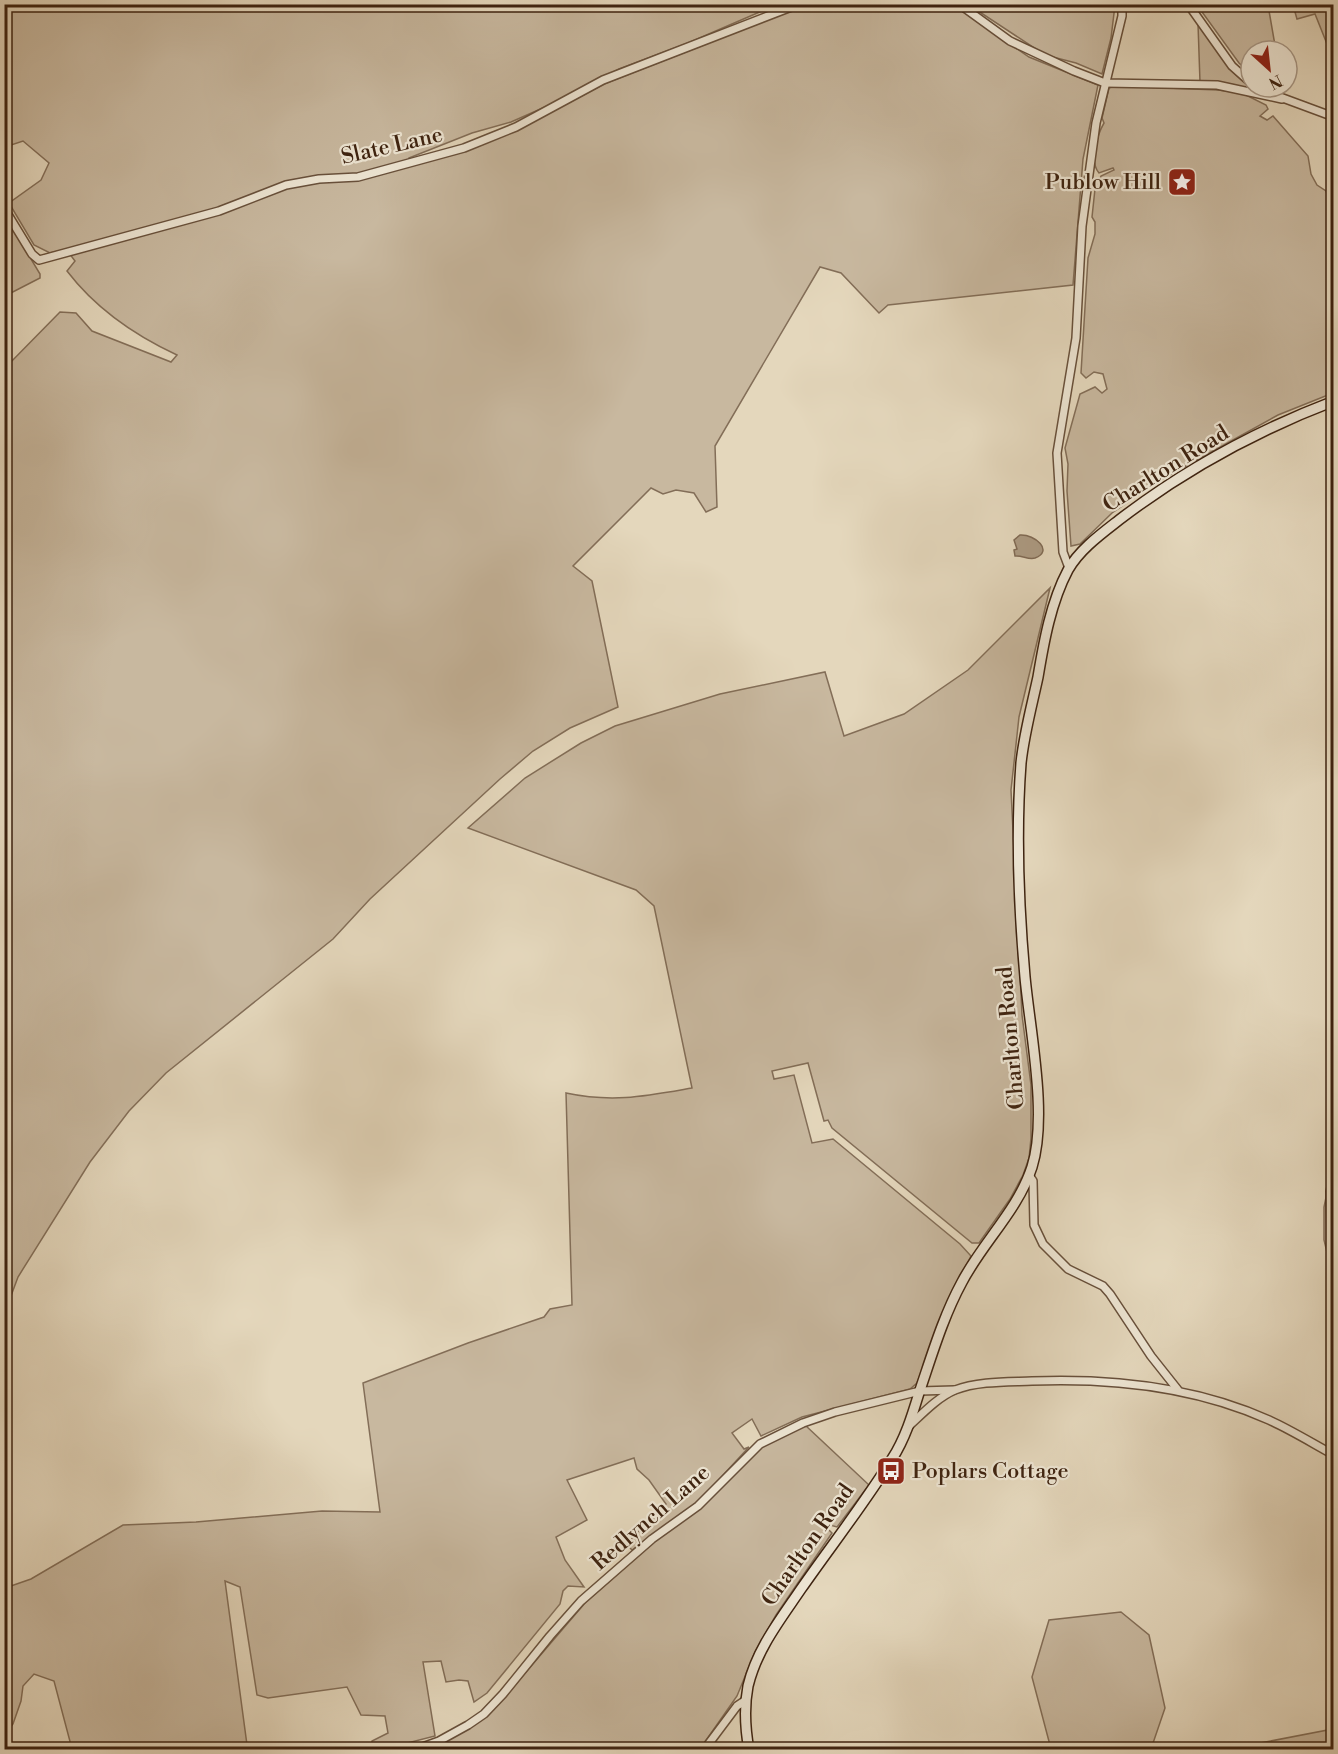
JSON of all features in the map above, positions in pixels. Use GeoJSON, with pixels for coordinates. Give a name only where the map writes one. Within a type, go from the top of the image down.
{"type":"FeatureCollection","features":[{"type":"Feature","properties":{"kind":"street","name":"Slate Lane"},"geometry":{"type":"LineString","coordinates":[[4,208],[32,254],[39,260],[219,211],[286,185],[319,179],[358,177],[464,147],[516,127],[603,80],[799,4]]}},
{"type":"Feature","properties":{"kind":"street"},"geometry":{"type":"LineString","coordinates":[[959,4],[1010,41],[1105,83],[1217,85],[1239,90]]}},
{"type":"Feature","properties":{"kind":"street"},"geometry":{"type":"LineString","coordinates":[[1069,568],[1063,552],[1057,453],[1076,338],[1082,226],[1088,172],[1096,123],[1122,16],[1122,4]]}},
{"type":"Feature","properties":{"kind":"street"},"geometry":{"type":"LineString","coordinates":[[1188,4],[1232,66],[1239,72]]}},
{"type":"Feature","properties":{"kind":"street"},"geometry":{"type":"LineString","coordinates":[[1282,99],[1334,117]]}},
{"type":"Feature","properties":{"kind":"street","name":"Charlton Road"},"geometry":{"type":"LineString","coordinates":[[748,1749],[745,1720],[746,1700],[756,1662],[771,1633],[893,1458],[909,1427],[940,1328],[962,1281],[1029,1175],[1036,1148],[1038,1108],[1025,972],[1020,877],[1022,759],[1042,652],[1054,604],[1069,568],[1104,531],[1142,502],[1204,463],[1274,426],[1334,401]]}},
{"type":"Feature","properties":{"kind":"street"},"geometry":{"type":"LineString","coordinates":[[1029,1175],[1033,1181],[1034,1225],[1043,1244],[1068,1269],[1103,1286],[1151,1356],[1178,1390]]}},
{"type":"Feature","properties":{"kind":"street"},"geometry":{"type":"LineString","coordinates":[[1020,1192],[1029,1197],[1033,1203]]}},
{"type":"Feature","properties":{"kind":"street","name":"Redlynch Lane"},"geometry":{"type":"LineString","coordinates":[[414,1749],[439,1741],[484,1714],[582,1601],[652,1539],[698,1506],[760,1444],[813,1419],[920,1391],[1057,1380],[1107,1383],[1178,1390],[1242,1409],[1271,1421],[1334,1455]]}},
{"type":"Feature","properties":{"kind":"street"},"geometry":{"type":"LineString","coordinates":[[909,1427],[954,1390]]}},
{"type":"Feature","properties":{"kind":"street"},"geometry":{"type":"LineString","coordinates":[[704,1749],[737,1706],[746,1700]]}},
{"type":"Feature","properties":{"kind":"shaded area"},"geometry":{"type":"Polygon","coordinates":[[[4,5],[776,5],[688,43],[619,69],[552,104],[511,122],[472,133],[409,158],[411,166],[466,151],[517,130],[604,84],[805,5],[953,5],[1029,57],[1098,85],[1083,159],[1073,285],[888,305],[879,313],[841,273],[820,267],[715,446],[717,507],[706,512],[694,493],[676,490],[663,494],[651,488],[573,566],[592,581],[618,707],[570,728],[533,751],[370,899],[333,939],[166,1073],[129,1111],[90,1162],[18,1277],[5,1312],[5,368],[60,312],[76,313],[92,331],[171,362],[177,355],[131,330],[103,309],[67,271],[75,261],[66,249],[50,253],[34,245],[9,203],[41,180],[49,163],[23,141],[5,147],[4,5]]]}},
{"type":"Feature","properties":{"kind":"shaded area"},"geometry":{"type":"Polygon","coordinates":[[[969,5],[1115,5],[1111,38],[1102,74],[1076,63],[1045,55],[969,5]]]}},
{"type":"Feature","properties":{"kind":"shaded area"},"geometry":{"type":"Polygon","coordinates":[[[1197,5],[1268,5],[1274,39],[1239,39],[1239,63],[1197,5]]]}},
{"type":"Feature","properties":{"kind":"shaded area"},"geometry":{"type":"Polygon","coordinates":[[[1293,5],[1333,5],[1333,59],[1315,14],[1297,19],[1293,5]]]}},
{"type":"Feature","properties":{"kind":"shaded area"},"geometry":{"type":"Polygon","coordinates":[[[1198,24],[1239,77],[1239,86],[1200,82],[1198,24]]]}},
{"type":"Feature","properties":{"kind":"shaded area"},"geometry":{"type":"Polygon","coordinates":[[[1115,86],[1239,93],[1239,99],[1254,99],[1266,105],[1268,109],[1260,116],[1267,120],[1273,116],[1308,156],[1311,174],[1317,185],[1326,191],[1333,210],[1333,393],[1278,415],[1157,482],[1112,513],[1080,544],[1071,546],[1067,491],[1068,464],[1065,448],[1080,394],[1095,387],[1102,393],[1107,389],[1103,374],[1094,372],[1086,378],[1081,373],[1088,258],[1095,234],[1095,222],[1092,217],[1095,189],[1101,176],[1114,170],[1113,168],[1099,173],[1094,156],[1104,123],[1102,118],[1109,88],[1115,86]]]}},
{"type":"Feature","properties":{"kind":"shaded area"},"geometry":{"type":"Polygon","coordinates":[[[4,214],[40,274],[40,278],[5,296],[4,214]]]}},
{"type":"Feature","properties":{"kind":"shaded area"},"geometry":{"type":"Polygon","coordinates":[[[1020,535],[1031,537],[1043,547],[1040,555],[1035,558],[1015,556],[1014,550],[1017,549],[1014,540],[1020,535]]]}},
{"type":"Feature","properties":{"kind":"shaded area"},"geometry":{"type":"Polygon","coordinates":[[[1050,588],[1019,717],[1011,790],[1022,1015],[1031,1085],[1031,1138],[1029,1158],[1010,1199],[979,1243],[972,1243],[832,1128],[828,1120],[824,1121],[808,1063],[772,1071],[774,1079],[794,1075],[812,1143],[833,1139],[960,1244],[971,1256],[950,1296],[917,1383],[910,1389],[802,1417],[761,1436],[752,1419],[732,1433],[744,1449],[749,1447],[699,1501],[632,1550],[627,1545],[631,1539],[666,1504],[649,1480],[637,1469],[634,1458],[567,1480],[587,1520],[556,1537],[565,1560],[584,1587],[568,1586],[563,1591],[560,1604],[487,1693],[474,1702],[468,1681],[446,1682],[441,1661],[423,1662],[435,1736],[384,1749],[371,1749],[372,1741],[388,1733],[385,1716],[361,1715],[347,1687],[268,1698],[257,1695],[240,1587],[225,1581],[247,1745],[223,1750],[72,1749],[54,1681],[34,1674],[23,1686],[21,1701],[13,1724],[5,1734],[5,1588],[31,1579],[123,1525],[196,1522],[322,1511],[380,1512],[363,1383],[544,1317],[550,1309],[572,1305],[566,1093],[614,1098],[644,1096],[692,1088],[654,906],[636,890],[468,828],[525,778],[581,743],[615,726],[720,694],[825,672],[844,736],[904,714],[968,670],[1050,588]]]}},
{"type":"Feature","properties":{"kind":"shaded area"},"geometry":{"type":"Polygon","coordinates":[[[1333,1163],[1333,1293],[1332,1273],[1324,1240],[1324,1207],[1333,1163]]]}},
{"type":"Feature","properties":{"kind":"shaded area"},"geometry":{"type":"Polygon","coordinates":[[[805,1425],[869,1485],[837,1527],[830,1525],[827,1528],[832,1533],[776,1615],[755,1652],[737,1696],[700,1749],[424,1750],[489,1714],[585,1603],[760,1447],[805,1425]]]}},
{"type":"Feature","properties":{"kind":"shaded area"},"geometry":{"type":"Polygon","coordinates":[[[1121,1612],[1149,1635],[1165,1708],[1151,1749],[1051,1749],[1032,1677],[1049,1620],[1121,1612]]]}},
{"type":"Feature","properties":{"kind":"shaded area"},"geometry":{"type":"Polygon","coordinates":[[[1333,1729],[1333,1749],[1229,1749],[1333,1729]]]}},
{"type":"Feature","properties":{"kind":"waterway"},"geometry":{"type":"LineString","coordinates":[[1334,1140],[1334,1147]]}},
{"type":"Feature","properties":{"kind":"waterway"},"geometry":{"type":"LineString","coordinates":[[1334,1158],[1326,1191],[1328,1258],[1334,1273]]}},
{"type":"Feature","properties":{"kind":"place","name":"Publow Hill"},"geometry":{"type":"Point","coordinates":[1182,182]}},
{"type":"Feature","properties":{"kind":"place","name":"Poplars Cottage"},"geometry":{"type":"Point","coordinates":[891,1471]}}]}
